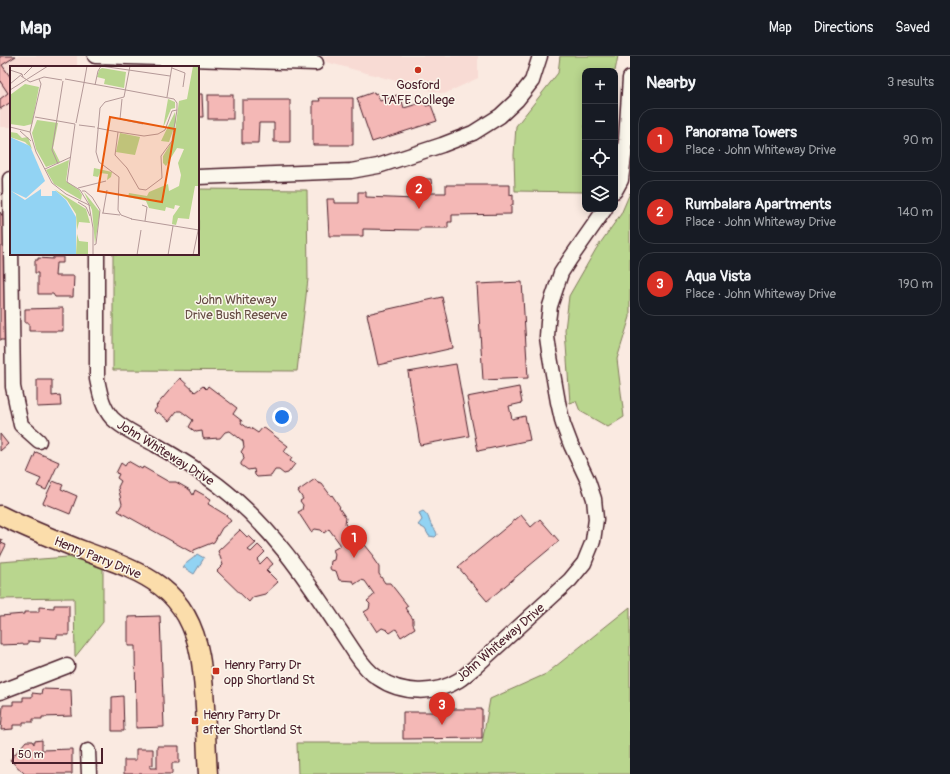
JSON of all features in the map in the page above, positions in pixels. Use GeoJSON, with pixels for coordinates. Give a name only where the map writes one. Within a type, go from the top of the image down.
{"type":"FeatureCollection","features":[{"type":"Feature","properties":{"kind":"main road","name":"Henry Parry Drive"},"geometry":{"type":"LineString","coordinates":[[0,515],[64,543],[134,570],[160,585],[179,603],[192,625],[200,654],[204,687],[208,774]]}},
{"type":"Feature","properties":{"kind":"main road","name":"Henry Parry Drive"},"geometry":{"type":"LineString","coordinates":[[204,774],[206,753]]}},
{"type":"Feature","properties":{"kind":"street"},"geometry":{"type":"LineString","coordinates":[[95,56],[316,63]]}},
{"type":"Feature","properties":{"kind":"street"},"geometry":{"type":"LineString","coordinates":[[199,177],[351,171],[378,166],[442,146],[473,133],[500,116],[517,100],[532,81],[540,56]]}},
{"type":"Feature","properties":{"kind":"street"},"geometry":{"type":"LineString","coordinates":[[618,186],[621,180],[626,140],[630,78]]}},
{"type":"Feature","properties":{"kind":"street"},"geometry":{"type":"LineString","coordinates":[[7,179],[13,387],[21,425],[39,441]]}},
{"type":"Feature","properties":{"kind":"street","name":"John Whiteway Drive"},"geometry":{"type":"LineString","coordinates":[[97,255],[97,379],[104,405],[112,418],[123,427],[189,465],[217,484],[244,506],[264,526],[304,575],[355,653],[363,664],[376,677],[390,686],[407,690],[424,690],[443,687],[459,680],[474,668],[570,580],[584,562],[593,541],[596,519],[594,499],[588,481],[563,424],[549,351],[547,329],[550,306],[561,274],[603,212]]}},
{"type":"Feature","properties":{"kind":"street"},"geometry":{"type":"LineString","coordinates":[[0,692],[67,666]]}},
{"type":"Feature","properties":{"kind":"street"},"geometry":{"type":"LineString","coordinates":[[88,751],[89,774]]}},
{"type":"Feature","properties":{"kind":"shaded area"},"geometry":{"type":"Polygon","coordinates":[[[0,56],[77,56],[77,66],[10,66],[10,127],[0,127],[0,56]]]}},
{"type":"Feature","properties":{"kind":"shaded area","name":"Gosford TAFE College"},"geometry":{"type":"Polygon","coordinates":[[[323,56],[478,56],[478,78],[444,94],[326,62],[323,56]]]}},
{"type":"Feature","properties":{"kind":"green space"},"geometry":{"type":"Polygon","coordinates":[[[560,56],[618,56],[616,68],[582,68],[582,192],[515,191],[514,155],[516,126],[558,73],[560,56]]]}},
{"type":"Feature","properties":{"kind":"green space","name":"John Whiteway Drive Bush Reserve"},"geometry":{"type":"Polygon","coordinates":[[[199,189],[307,190],[308,279],[297,371],[113,370],[113,255],[199,255],[199,189]]]}},
{"type":"Feature","properties":{"kind":"green space"},"geometry":{"type":"Polygon","coordinates":[[[630,193],[630,317],[617,359],[624,417],[608,427],[580,411],[576,401],[570,403],[565,330],[569,296],[596,249],[621,214],[630,193]]]}},
{"type":"Feature","properties":{"kind":"green space"},"geometry":{"type":"Polygon","coordinates":[[[68,557],[103,567],[103,622],[75,657],[74,598],[0,599],[0,562],[68,557]]]}},
{"type":"Feature","properties":{"kind":"green space"},"geometry":{"type":"Polygon","coordinates":[[[630,607],[630,774],[298,774],[297,743],[482,743],[490,699],[546,674],[630,607]]]}},
{"type":"Feature","properties":{"kind":"water"},"geometry":{"type":"Polygon","coordinates":[[[423,511],[436,531],[437,535],[435,537],[429,536],[425,529],[418,525],[422,520],[419,513],[423,511]]]}},
{"type":"Feature","properties":{"kind":"water"},"geometry":{"type":"Polygon","coordinates":[[[197,554],[204,558],[194,574],[183,567],[197,554]]]}},
{"type":"Feature","properties":{"kind":"building"},"geometry":{"type":"Polygon","coordinates":[[[0,56],[16,56],[2,65],[10,77],[10,103],[0,109],[0,99],[8,93],[0,81],[0,56]]]}},
{"type":"Feature","properties":{"kind":"building"},"geometry":{"type":"Polygon","coordinates":[[[374,92],[375,94],[377,93],[380,101],[397,95],[398,99],[401,98],[404,108],[424,102],[426,106],[431,105],[437,121],[372,142],[357,98],[374,92]]]}},
{"type":"Feature","properties":{"kind":"building"},"geometry":{"type":"Polygon","coordinates":[[[199,94],[202,94],[203,117],[199,117],[199,94]]]}},
{"type":"Feature","properties":{"kind":"building"},"geometry":{"type":"Polygon","coordinates":[[[208,95],[233,95],[233,119],[208,119],[208,95]]]}},
{"type":"Feature","properties":{"kind":"building"},"geometry":{"type":"Polygon","coordinates":[[[319,98],[353,98],[353,145],[313,145],[313,101],[320,101],[319,98]]]}},
{"type":"Feature","properties":{"kind":"building"},"geometry":{"type":"Polygon","coordinates":[[[242,100],[290,100],[290,142],[274,142],[274,123],[259,123],[258,143],[242,143],[242,100]]]}},
{"type":"Feature","properties":{"kind":"building"},"geometry":{"type":"Polygon","coordinates":[[[423,179],[431,179],[432,190],[423,190],[423,179]]]}},
{"type":"Feature","properties":{"kind":"building"},"geometry":{"type":"Polygon","coordinates":[[[446,185],[510,185],[510,195],[513,194],[511,214],[452,215],[452,222],[448,222],[448,228],[420,228],[420,230],[363,229],[363,236],[329,236],[327,199],[334,199],[334,203],[358,203],[358,192],[366,192],[366,197],[415,199],[415,191],[422,191],[422,193],[446,193],[446,185]]]}},
{"type":"Feature","properties":{"kind":"building"},"geometry":{"type":"Polygon","coordinates":[[[0,212],[5,220],[5,340],[0,340],[0,212]]]}},
{"type":"Feature","properties":{"kind":"building"},"geometry":{"type":"Polygon","coordinates":[[[53,257],[63,257],[63,263],[56,263],[55,276],[74,276],[73,297],[55,297],[53,294],[38,294],[38,273],[35,273],[35,260],[38,260],[38,258],[53,259],[53,257]]]}},
{"type":"Feature","properties":{"kind":"building"},"geometry":{"type":"Polygon","coordinates":[[[522,282],[528,378],[483,380],[477,284],[522,282]]]}},
{"type":"Feature","properties":{"kind":"building"},"geometry":{"type":"Polygon","coordinates":[[[442,297],[453,348],[378,365],[367,314],[442,297]]]}},
{"type":"Feature","properties":{"kind":"building"},"geometry":{"type":"Polygon","coordinates":[[[63,308],[63,331],[29,331],[29,323],[25,323],[25,309],[63,308]]]}},
{"type":"Feature","properties":{"kind":"building"},"geometry":{"type":"Polygon","coordinates":[[[456,364],[469,436],[420,445],[408,372],[456,364]]]}},
{"type":"Feature","properties":{"kind":"building"},"geometry":{"type":"Polygon","coordinates":[[[180,378],[195,392],[203,386],[206,389],[208,386],[237,408],[233,414],[242,421],[241,423],[258,433],[263,427],[288,446],[284,452],[292,458],[290,461],[295,464],[288,473],[284,474],[279,470],[275,470],[271,476],[257,477],[254,469],[248,470],[241,465],[244,459],[241,452],[244,447],[243,441],[230,431],[225,432],[220,438],[205,439],[203,438],[202,431],[196,432],[189,427],[193,420],[181,411],[177,411],[169,421],[158,412],[157,414],[154,411],[157,407],[156,406],[180,378]]]}},
{"type":"Feature","properties":{"kind":"building"},"geometry":{"type":"Polygon","coordinates":[[[37,380],[52,380],[52,396],[60,395],[61,406],[37,407],[37,380]]]}},
{"type":"Feature","properties":{"kind":"building"},"geometry":{"type":"Polygon","coordinates":[[[519,387],[522,403],[509,406],[512,419],[525,416],[530,440],[478,451],[467,397],[519,387]]]}},
{"type":"Feature","properties":{"kind":"building"},"geometry":{"type":"Polygon","coordinates":[[[0,434],[8,444],[0,451],[0,434]]]}},
{"type":"Feature","properties":{"kind":"building"},"geometry":{"type":"Polygon","coordinates":[[[36,452],[59,462],[46,490],[37,486],[41,479],[27,473],[36,452]]]}},
{"type":"Feature","properties":{"kind":"building"},"geometry":{"type":"Polygon","coordinates":[[[128,461],[142,469],[143,467],[169,482],[176,482],[190,490],[193,495],[195,490],[211,499],[208,504],[226,515],[231,521],[222,528],[214,542],[194,550],[193,553],[118,511],[122,504],[118,487],[121,481],[117,478],[119,474],[116,473],[121,463],[125,466],[128,461]]]}},
{"type":"Feature","properties":{"kind":"building"},"geometry":{"type":"Polygon","coordinates":[[[315,479],[318,483],[322,484],[331,496],[332,495],[346,518],[345,524],[352,533],[357,535],[374,556],[372,557],[379,567],[379,574],[385,583],[390,583],[408,606],[405,608],[413,619],[415,628],[401,637],[396,629],[390,633],[382,628],[377,632],[364,612],[369,609],[370,604],[367,601],[374,594],[365,581],[361,580],[355,584],[353,581],[339,580],[336,571],[331,570],[330,568],[331,561],[334,560],[335,554],[333,550],[340,546],[340,544],[329,529],[324,533],[321,530],[315,529],[311,532],[298,512],[302,510],[303,505],[300,501],[303,499],[298,491],[315,479]]]}},
{"type":"Feature","properties":{"kind":"building"},"geometry":{"type":"Polygon","coordinates":[[[53,481],[63,485],[61,489],[77,496],[70,514],[43,503],[53,481]]]}},
{"type":"Feature","properties":{"kind":"building"},"geometry":{"type":"Polygon","coordinates":[[[521,515],[531,527],[540,519],[559,541],[487,601],[458,567],[521,515]]]}},
{"type":"Feature","properties":{"kind":"building"},"geometry":{"type":"Polygon","coordinates":[[[240,530],[256,543],[248,550],[251,552],[258,545],[265,552],[257,560],[260,564],[267,557],[273,564],[266,570],[278,582],[265,594],[253,597],[249,602],[217,571],[223,565],[218,551],[240,530]]]}},
{"type":"Feature","properties":{"kind":"building"},"geometry":{"type":"Polygon","coordinates":[[[0,539],[2,540],[1,543],[6,545],[0,557],[0,539]]]}},
{"type":"Feature","properties":{"kind":"building"},"geometry":{"type":"Polygon","coordinates":[[[54,605],[69,605],[69,635],[57,635],[57,638],[40,637],[40,642],[28,641],[28,644],[0,645],[0,616],[24,614],[24,612],[39,612],[39,607],[54,608],[54,605]]]}},
{"type":"Feature","properties":{"kind":"building"},"geometry":{"type":"Polygon","coordinates":[[[160,616],[164,727],[136,728],[135,646],[128,646],[128,617],[160,616]]]}},
{"type":"Feature","properties":{"kind":"building"},"geometry":{"type":"Polygon","coordinates":[[[42,689],[71,690],[72,716],[42,717],[42,719],[33,719],[33,722],[23,722],[23,725],[13,725],[13,729],[1,730],[3,705],[13,705],[13,701],[23,701],[23,697],[32,697],[32,693],[41,694],[42,689]]]}},
{"type":"Feature","properties":{"kind":"building"},"geometry":{"type":"Polygon","coordinates":[[[123,696],[124,731],[112,731],[112,697],[123,696]]]}},
{"type":"Feature","properties":{"kind":"building"},"geometry":{"type":"Polygon","coordinates":[[[440,709],[482,709],[482,738],[403,739],[403,712],[439,712],[440,709]]]}},
{"type":"Feature","properties":{"kind":"building"},"geometry":{"type":"Polygon","coordinates":[[[42,740],[42,750],[72,749],[72,774],[25,774],[10,760],[26,741],[32,741],[34,744],[34,741],[42,740]]]}},
{"type":"Feature","properties":{"kind":"building"},"geometry":{"type":"Polygon","coordinates":[[[157,746],[179,746],[179,763],[172,763],[172,774],[124,774],[124,760],[136,760],[136,749],[153,749],[153,765],[150,765],[150,768],[157,768],[157,746]]]}},
{"type":"Feature","properties":{"kind":"place","name":"Gosford TAFE College"},"geometry":{"type":"Point","coordinates":[418,70]}},
{"type":"Feature","properties":{"kind":"place","name":"Rumbalara Apartments"},"geometry":{"type":"Point","coordinates":[419,209]}},
{"type":"Feature","properties":{"kind":"place","name":"Panorama Towers"},"geometry":{"type":"Point","coordinates":[354,558]}},
{"type":"Feature","properties":{"kind":"place","name":"Henry Parry Dr opp Shortland St"},"geometry":{"type":"Point","coordinates":[216,671]}},
{"type":"Feature","properties":{"kind":"place","name":"Henry Parry Dr after Shortland St"},"geometry":{"type":"Point","coordinates":[195,721]}},
{"type":"Feature","properties":{"kind":"place","name":"Aqua Vista"},"geometry":{"type":"Point","coordinates":[442,725]}}]}
